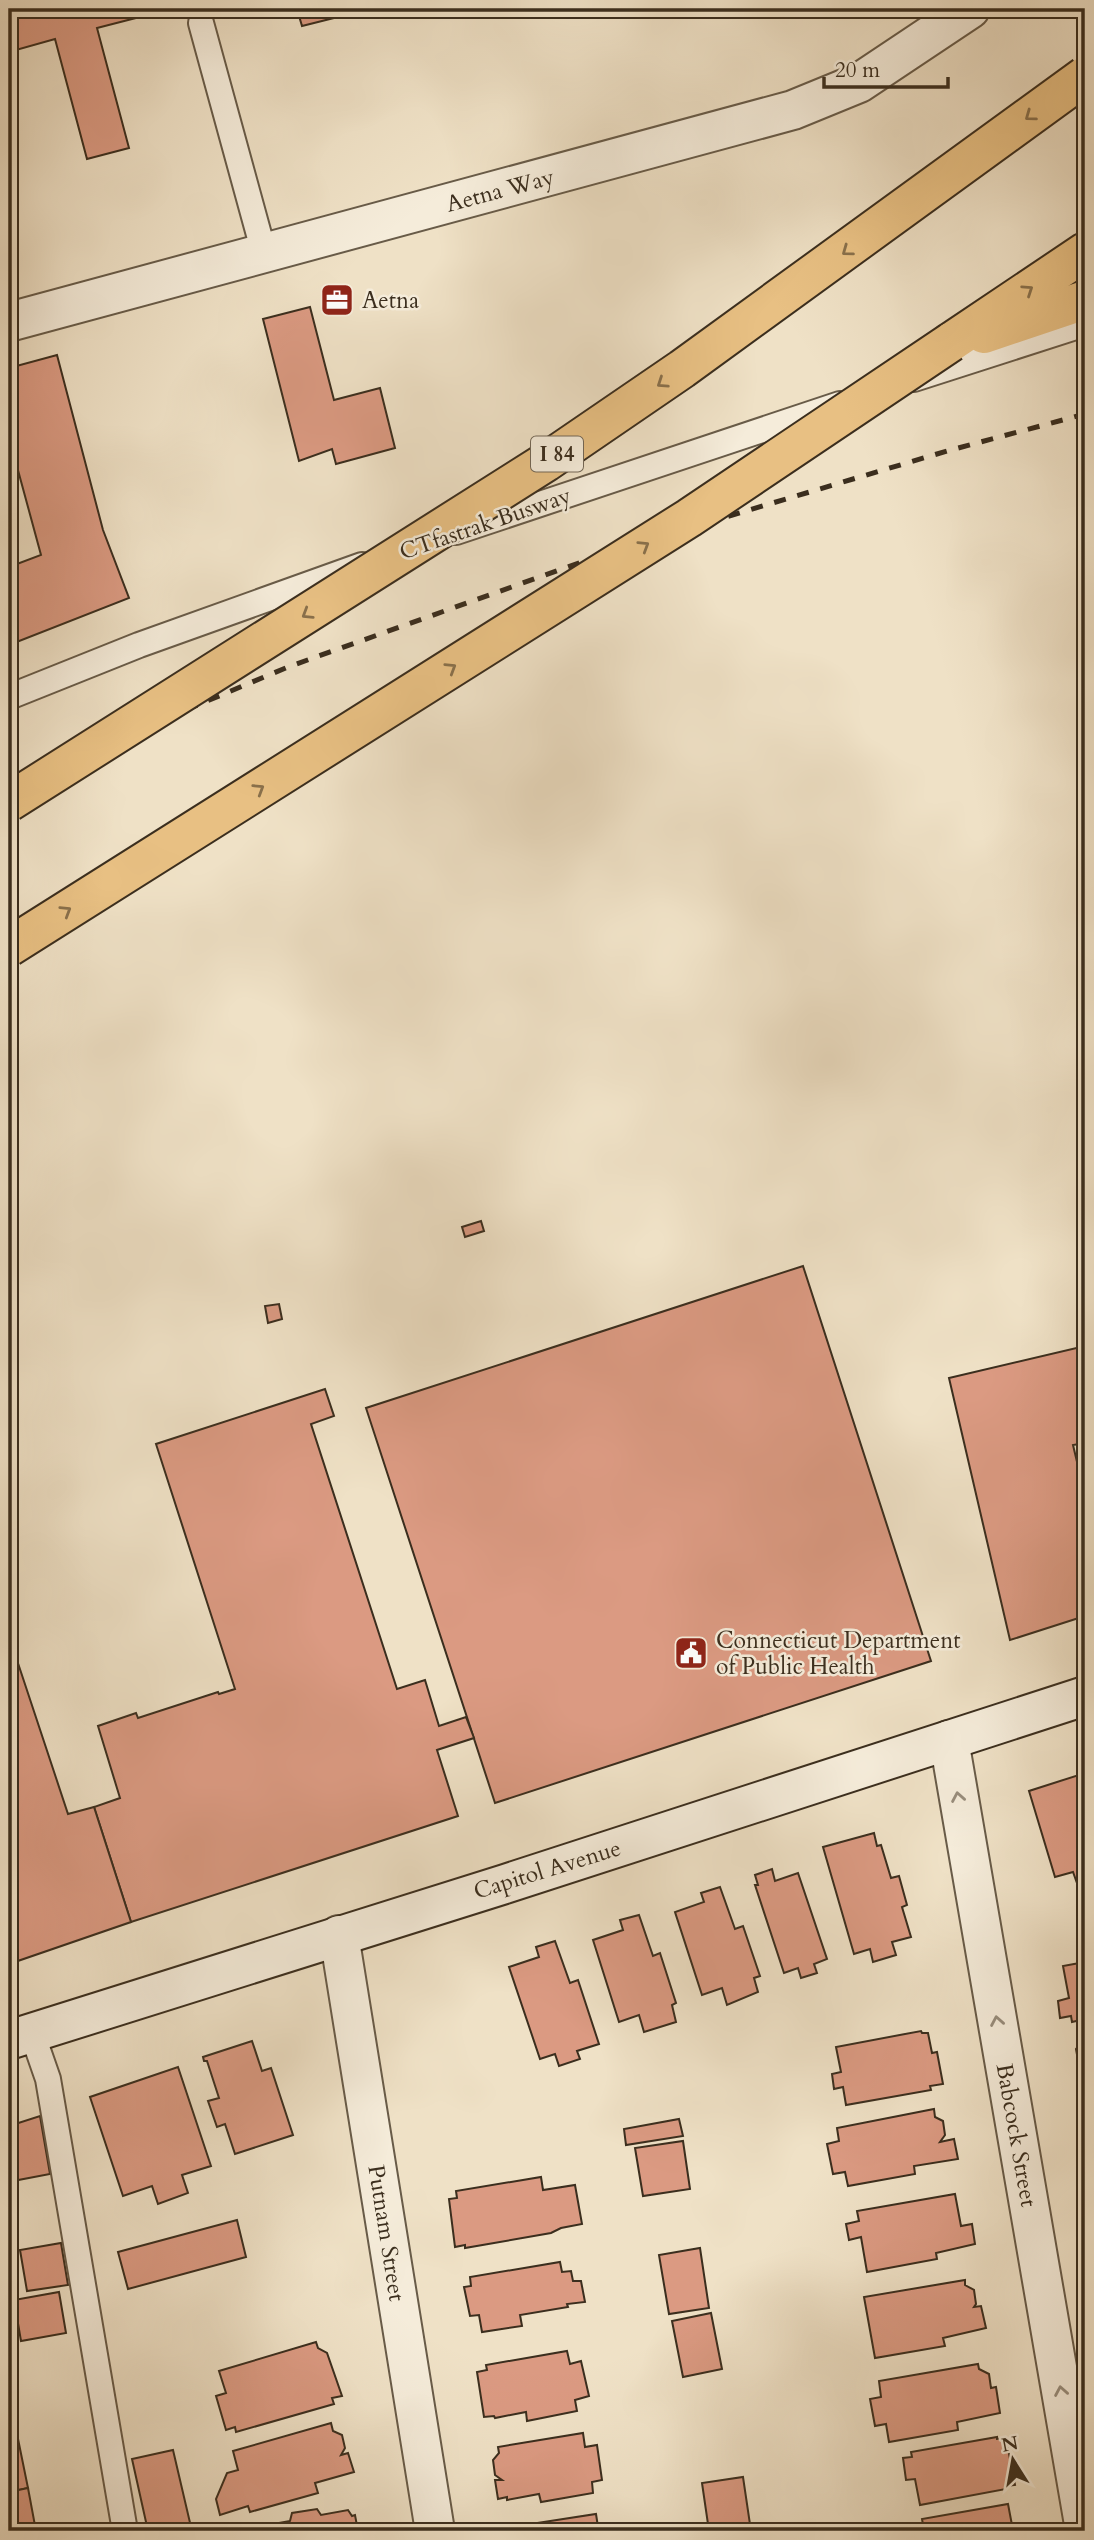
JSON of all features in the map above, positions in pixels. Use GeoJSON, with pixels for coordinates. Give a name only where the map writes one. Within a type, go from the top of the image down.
{"type":"FeatureCollection","features":[{"type":"Feature","properties":{"kind":"highway","name":"I 84"},"geometry":{"type":"LineString","coordinates":[[9,802],[546,462],[744,325],[1085,76]]}},
{"type":"Feature","properties":{"kind":"highway"},"geometry":{"type":"LineString","coordinates":[[9,947],[709,505],[1085,252]]}},
{"type":"Feature","properties":{"kind":"highway"},"geometry":{"type":"LineString","coordinates":[[951,342],[1085,300]]}},
{"type":"Feature","properties":{"kind":"street","name":"Aetna Way"},"geometry":{"type":"LineString","coordinates":[[9,322],[808,105],[859,83],[970,9]]}},
{"type":"Feature","properties":{"kind":"street","name":"Capitol Avenue"},"geometry":{"type":"LineString","coordinates":[[20,2037],[505,1884],[1085,1696]]}},
{"type":"Feature","properties":{"kind":"street","name":"Babcock Street"},"geometry":{"type":"LineString","coordinates":[[949,1740],[1085,2530]]}},
{"type":"Feature","properties":{"kind":"street","name":"Putnam Street"},"geometry":{"type":"LineString","coordinates":[[339,1935],[435,2531]]}},
{"type":"Feature","properties":{"kind":"lane"},"geometry":{"type":"LineString","coordinates":[[201,23],[264,253]]}},
{"type":"Feature","properties":{"kind":"lane","name":"CTfastrak Busway"},"geometry":{"type":"LineString","coordinates":[[9,697],[139,645],[428,542],[1085,324]]}},
{"type":"Feature","properties":{"kind":"lane"},"geometry":{"type":"LineString","coordinates":[[20,2037],[48,2079],[125,2531]]}},
{"type":"Feature","properties":{"kind":"building"},"geometry":{"type":"Polygon","coordinates":[[[9,9],[171,9],[97,28],[129,148],[87,159],[55,39],[9,52],[9,9]]]}},
{"type":"Feature","properties":{"kind":"building"},"geometry":{"type":"Polygon","coordinates":[[[297,9],[332,9],[334,18],[302,26],[297,9]]]}},
{"type":"Feature","properties":{"kind":"building"},"geometry":{"type":"Polygon","coordinates":[[[310,307],[334,400],[380,388],[395,448],[336,464],[332,449],[299,461],[263,319],[310,307]]]}},
{"type":"Feature","properties":{"kind":"building"},"geometry":{"type":"Polygon","coordinates":[[[57,355],[103,530],[129,598],[9,645],[9,567],[41,555],[9,437],[9,368],[57,355]]]}},
{"type":"Feature","properties":{"kind":"building"},"geometry":{"type":"Polygon","coordinates":[[[481,1221],[484,1231],[465,1237],[462,1227],[481,1221]]]}},
{"type":"Feature","properties":{"kind":"building"},"geometry":{"type":"Polygon","coordinates":[[[803,1266],[931,1661],[495,1803],[366,1408],[803,1266]]]}},
{"type":"Feature","properties":{"kind":"building"},"geometry":{"type":"Polygon","coordinates":[[[279,1304],[282,1319],[268,1323],[265,1306],[279,1304]]]}},
{"type":"Feature","properties":{"kind":"building"},"geometry":{"type":"Polygon","coordinates":[[[1085,1346],[1085,1443],[1073,1445],[1085,1487],[1085,1616],[1010,1640],[949,1378],[1085,1346]]]}},
{"type":"Feature","properties":{"kind":"building"},"geometry":{"type":"Polygon","coordinates":[[[325,1389],[334,1416],[311,1424],[397,1689],[425,1680],[439,1726],[466,1717],[474,1738],[437,1750],[458,1816],[131,1922],[94,1807],[120,1798],[98,1726],[136,1713],[138,1718],[235,1689],[156,1444],[325,1389]]]}},
{"type":"Feature","properties":{"kind":"building"},"geometry":{"type":"Polygon","coordinates":[[[9,1636],[68,1814],[94,1807],[131,1922],[9,1964],[9,1636]]]}},
{"type":"Feature","properties":{"kind":"building"},"geometry":{"type":"Polygon","coordinates":[[[1085,1773],[1085,1883],[1078,1886],[1073,1872],[1055,1877],[1029,1791],[1085,1773]]]}},
{"type":"Feature","properties":{"kind":"building"},"geometry":{"type":"Polygon","coordinates":[[[874,1833],[877,1846],[881,1845],[891,1878],[899,1876],[907,1905],[902,1907],[911,1937],[892,1942],[896,1955],[873,1962],[870,1949],[854,1954],[823,1847],[874,1833]]]}},
{"type":"Feature","properties":{"kind":"building"},"geometry":{"type":"Polygon","coordinates":[[[772,1869],[775,1881],[798,1873],[827,1959],[814,1964],[817,1973],[801,1978],[798,1968],[784,1973],[755,1885],[758,1885],[755,1875],[772,1869]]]}},
{"type":"Feature","properties":{"kind":"building"},"geometry":{"type":"Polygon","coordinates":[[[720,1887],[735,1929],[743,1926],[760,1976],[754,1978],[758,1992],[727,2005],[722,1988],[702,1995],[675,1912],[704,1902],[701,1893],[720,1887]]]}},
{"type":"Feature","properties":{"kind":"building"},"geometry":{"type":"Polygon","coordinates":[[[639,1915],[653,1956],[660,1953],[676,2003],[672,2005],[676,2022],[644,2032],[639,2015],[619,2022],[593,1940],[623,1930],[620,1920],[639,1915]]]}},
{"type":"Feature","properties":{"kind":"building"},"geometry":{"type":"Polygon","coordinates":[[[555,1941],[570,1983],[578,1980],[599,2044],[577,2051],[580,2059],[559,2066],[555,2054],[540,2059],[509,1967],[539,1957],[536,1947],[555,1941]]]}},
{"type":"Feature","properties":{"kind":"building"},"geometry":{"type":"Polygon","coordinates":[[[1085,1962],[1085,2019],[1072,2022],[1071,2016],[1060,2018],[1058,2001],[1069,1998],[1063,1966],[1085,1962]]]}},
{"type":"Feature","properties":{"kind":"building"},"geometry":{"type":"Polygon","coordinates":[[[921,2031],[928,2033],[932,2053],[937,2052],[943,2084],[930,2086],[931,2090],[846,2105],[843,2087],[834,2089],[832,2074],[841,2072],[836,2047],[921,2031]]]}},
{"type":"Feature","properties":{"kind":"building"},"geometry":{"type":"Polygon","coordinates":[[[1085,2038],[1085,2070],[1079,2066],[1076,2049],[1085,2038]]]}},
{"type":"Feature","properties":{"kind":"building"},"geometry":{"type":"Polygon","coordinates":[[[252,2041],[262,2071],[271,2068],[293,2135],[235,2154],[225,2124],[217,2127],[208,2101],[219,2098],[207,2061],[204,2061],[203,2057],[252,2041]]]}},
{"type":"Feature","properties":{"kind":"building"},"geometry":{"type":"Polygon","coordinates":[[[178,2067],[211,2166],[182,2175],[188,2193],[158,2204],[152,2186],[123,2196],[90,2097],[178,2067]]]}},
{"type":"Feature","properties":{"kind":"building"},"geometry":{"type":"Polygon","coordinates":[[[934,2109],[935,2117],[943,2121],[945,2135],[940,2142],[954,2139],[958,2159],[914,2166],[915,2174],[848,2186],[845,2172],[833,2174],[827,2144],[839,2141],[837,2128],[934,2109]]]}},
{"type":"Feature","properties":{"kind":"building"},"geometry":{"type":"Polygon","coordinates":[[[40,2116],[50,2174],[13,2181],[9,2126],[40,2116]]]}},
{"type":"Feature","properties":{"kind":"building"},"geometry":{"type":"Polygon","coordinates":[[[679,2119],[683,2136],[626,2145],[624,2129],[679,2119]]]}},
{"type":"Feature","properties":{"kind":"building"},"geometry":{"type":"Polygon","coordinates":[[[683,2141],[690,2189],[643,2196],[635,2148],[683,2141]]]}},
{"type":"Feature","properties":{"kind":"building"},"geometry":{"type":"Polygon","coordinates":[[[541,2177],[543,2190],[575,2185],[582,2224],[551,2233],[465,2248],[465,2245],[455,2247],[449,2199],[457,2198],[456,2191],[541,2177]]]}},
{"type":"Feature","properties":{"kind":"building"},"geometry":{"type":"Polygon","coordinates":[[[955,2194],[961,2226],[972,2224],[975,2244],[936,2253],[937,2259],[867,2272],[861,2237],[849,2240],[846,2224],[859,2221],[857,2211],[955,2194]]]}},
{"type":"Feature","properties":{"kind":"building"},"geometry":{"type":"Polygon","coordinates":[[[237,2220],[246,2257],[128,2289],[118,2252],[237,2220]]]}},
{"type":"Feature","properties":{"kind":"building"},"geometry":{"type":"Polygon","coordinates":[[[61,2243],[68,2285],[27,2291],[20,2250],[61,2243]]]}},
{"type":"Feature","properties":{"kind":"building"},"geometry":{"type":"Polygon","coordinates":[[[700,2248],[709,2308],[669,2314],[659,2255],[700,2248]]]}},
{"type":"Feature","properties":{"kind":"building"},"geometry":{"type":"Polygon","coordinates":[[[560,2262],[562,2272],[571,2271],[573,2281],[581,2281],[585,2302],[520,2315],[522,2326],[482,2332],[479,2315],[470,2316],[464,2287],[471,2286],[470,2277],[560,2262]]]}},
{"type":"Feature","properties":{"kind":"building"},"geometry":{"type":"Polygon","coordinates":[[[965,2280],[965,2285],[974,2290],[974,2307],[981,2306],[986,2328],[943,2338],[945,2346],[875,2358],[864,2297],[965,2280]]]}},
{"type":"Feature","properties":{"kind":"building"},"geometry":{"type":"Polygon","coordinates":[[[59,2292],[66,2333],[21,2341],[14,2300],[59,2292]]]}},
{"type":"Feature","properties":{"kind":"building"},"geometry":{"type":"Polygon","coordinates":[[[711,2313],[722,2369],[683,2377],[672,2321],[711,2313]]]}},
{"type":"Feature","properties":{"kind":"building"},"geometry":{"type":"Polygon","coordinates":[[[316,2342],[318,2348],[327,2353],[342,2396],[332,2398],[334,2404],[236,2432],[235,2427],[226,2430],[216,2396],[226,2393],[219,2371],[316,2342]]]}},
{"type":"Feature","properties":{"kind":"building"},"geometry":{"type":"Polygon","coordinates":[[[567,2351],[570,2364],[581,2361],[589,2396],[575,2400],[577,2411],[527,2421],[526,2412],[495,2418],[484,2417],[477,2372],[487,2370],[486,2365],[567,2351]]]}},
{"type":"Feature","properties":{"kind":"building"},"geometry":{"type":"Polygon","coordinates":[[[978,2364],[979,2369],[989,2374],[991,2388],[996,2387],[1000,2413],[957,2422],[958,2430],[889,2442],[886,2424],[875,2426],[870,2399],[881,2397],[879,2381],[978,2364]]]}},
{"type":"Feature","properties":{"kind":"building"},"geometry":{"type":"Polygon","coordinates":[[[9,2365],[14,2396],[9,2397],[9,2365]]]}},
{"type":"Feature","properties":{"kind":"building"},"geometry":{"type":"Polygon","coordinates":[[[9,2397],[17,2434],[9,2435],[9,2397]]]}},
{"type":"Feature","properties":{"kind":"building"},"geometry":{"type":"Polygon","coordinates":[[[331,2423],[333,2431],[342,2435],[345,2448],[341,2455],[348,2453],[354,2472],[315,2483],[318,2493],[250,2512],[248,2506],[220,2515],[216,2499],[227,2473],[238,2470],[233,2451],[331,2423]]]}},
{"type":"Feature","properties":{"kind":"building"},"geometry":{"type":"Polygon","coordinates":[[[583,2433],[585,2447],[597,2445],[602,2480],[592,2482],[593,2493],[541,2502],[539,2494],[498,2499],[495,2480],[502,2480],[495,2475],[493,2460],[499,2453],[498,2447],[583,2433]]]}},
{"type":"Feature","properties":{"kind":"building"},"geometry":{"type":"Polygon","coordinates":[[[17,2434],[28,2488],[9,2492],[9,2435],[17,2434]]]}},
{"type":"Feature","properties":{"kind":"building"},"geometry":{"type":"Polygon","coordinates":[[[997,2437],[1006,2438],[1015,2485],[920,2505],[915,2479],[906,2480],[903,2458],[912,2457],[911,2452],[997,2437]]]}},
{"type":"Feature","properties":{"kind":"building"},"geometry":{"type":"Polygon","coordinates":[[[173,2450],[191,2527],[174,2531],[148,2531],[132,2459],[173,2450]]]}},
{"type":"Feature","properties":{"kind":"building"},"geometry":{"type":"Polygon","coordinates":[[[743,2477],[751,2531],[709,2531],[702,2483],[743,2477]]]}},
{"type":"Feature","properties":{"kind":"building"},"geometry":{"type":"Polygon","coordinates":[[[28,2488],[36,2531],[9,2531],[9,2492],[28,2488]]]}},
{"type":"Feature","properties":{"kind":"building"},"geometry":{"type":"Polygon","coordinates":[[[1008,2504],[1012,2525],[1019,2524],[1020,2531],[914,2531],[924,2530],[922,2519],[1008,2504]]]}},
{"type":"Feature","properties":{"kind":"building"},"geometry":{"type":"Polygon","coordinates":[[[317,2509],[321,2515],[348,2510],[352,2516],[355,2515],[358,2531],[235,2531],[290,2521],[292,2513],[317,2509]]]}},
{"type":"Feature","properties":{"kind":"building"},"geometry":{"type":"Polygon","coordinates":[[[596,2514],[598,2527],[610,2525],[611,2531],[512,2531],[511,2527],[596,2514]]]}},
{"type":"Feature","properties":{"kind":"railway"},"geometry":{"type":"LineString","coordinates":[[9,784],[288,667],[615,550],[947,451],[1085,414]]}},
{"type":"Feature","properties":{"kind":"place","name":"Aetna"},"geometry":{"type":"Point","coordinates":[337,300]}},
{"type":"Feature","properties":{"kind":"place","name":"Connecticut Department of Public Health"},"geometry":{"type":"Point","coordinates":[691,1653]}}]}
